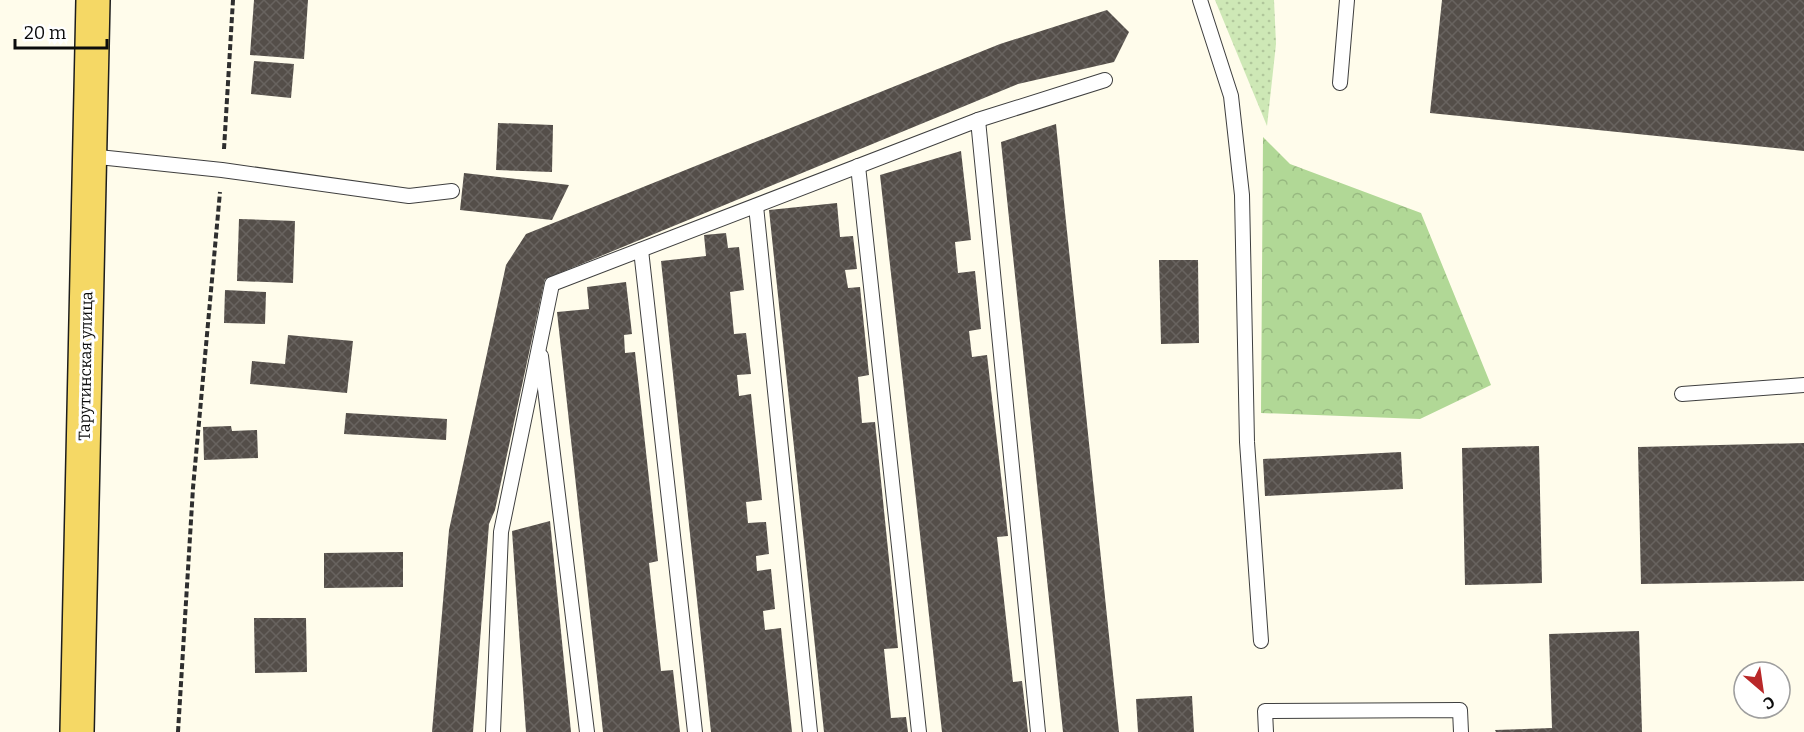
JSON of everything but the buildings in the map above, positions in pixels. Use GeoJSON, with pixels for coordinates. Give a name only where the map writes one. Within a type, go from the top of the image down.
{"type":"FeatureCollection","features":[{"type":"Feature","properties":{"kind":"main road","name":"Тарутинская улица"},"geometry":{"type":"LineString","coordinates":[[77,732],[93,0]]}},
{"type":"Feature","properties":{"kind":"lane"},"geometry":{"type":"LineString","coordinates":[[1200,0],[1231,96],[1242,195],[1246,442],[1261,641]]}},
{"type":"Feature","properties":{"kind":"lane"},"geometry":{"type":"LineString","coordinates":[[1340,83],[1347,0]]}},
{"type":"Feature","properties":{"kind":"lane"},"geometry":{"type":"LineString","coordinates":[[493,732],[501,532],[552,284],[978,120],[1105,80]]}},
{"type":"Feature","properties":{"kind":"lane"},"geometry":{"type":"LineString","coordinates":[[978,120],[1038,732]]}},
{"type":"Feature","properties":{"kind":"lane"},"geometry":{"type":"LineString","coordinates":[[89,156],[222,170],[409,196],[452,191]]}},
{"type":"Feature","properties":{"kind":"lane"},"geometry":{"type":"LineString","coordinates":[[858,166],[919,732]]}},
{"type":"Feature","properties":{"kind":"lane"},"geometry":{"type":"LineString","coordinates":[[756,206],[810,732]]}},
{"type":"Feature","properties":{"kind":"lane"},"geometry":{"type":"LineString","coordinates":[[641,250],[695,732]]}},
{"type":"Feature","properties":{"kind":"lane"},"geometry":{"type":"LineString","coordinates":[[540,343],[587,732]]}},
{"type":"Feature","properties":{"kind":"lane"},"geometry":{"type":"LineString","coordinates":[[1682,394],[1804,385]]}},
{"type":"Feature","properties":{"kind":"lane"},"geometry":{"type":"LineString","coordinates":[[1266,732],[1265,711],[1460,710],[1461,732]]}},
{"type":"Feature","properties":{"kind":"path"},"geometry":{"type":"LineString","coordinates":[[178,732],[193,488],[222,170],[233,0]]}},
{"type":"Feature","properties":{"kind":"green space"},"geometry":{"type":"Polygon","coordinates":[[[1215,0],[1274,0],[1276,44],[1267,126],[1215,0]]]}},
{"type":"Feature","properties":{"kind":"green space"},"geometry":{"type":"Polygon","coordinates":[[[1263,137],[1290,164],[1421,213],[1491,385],[1420,419],[1261,413],[1263,137]]]}}]}
